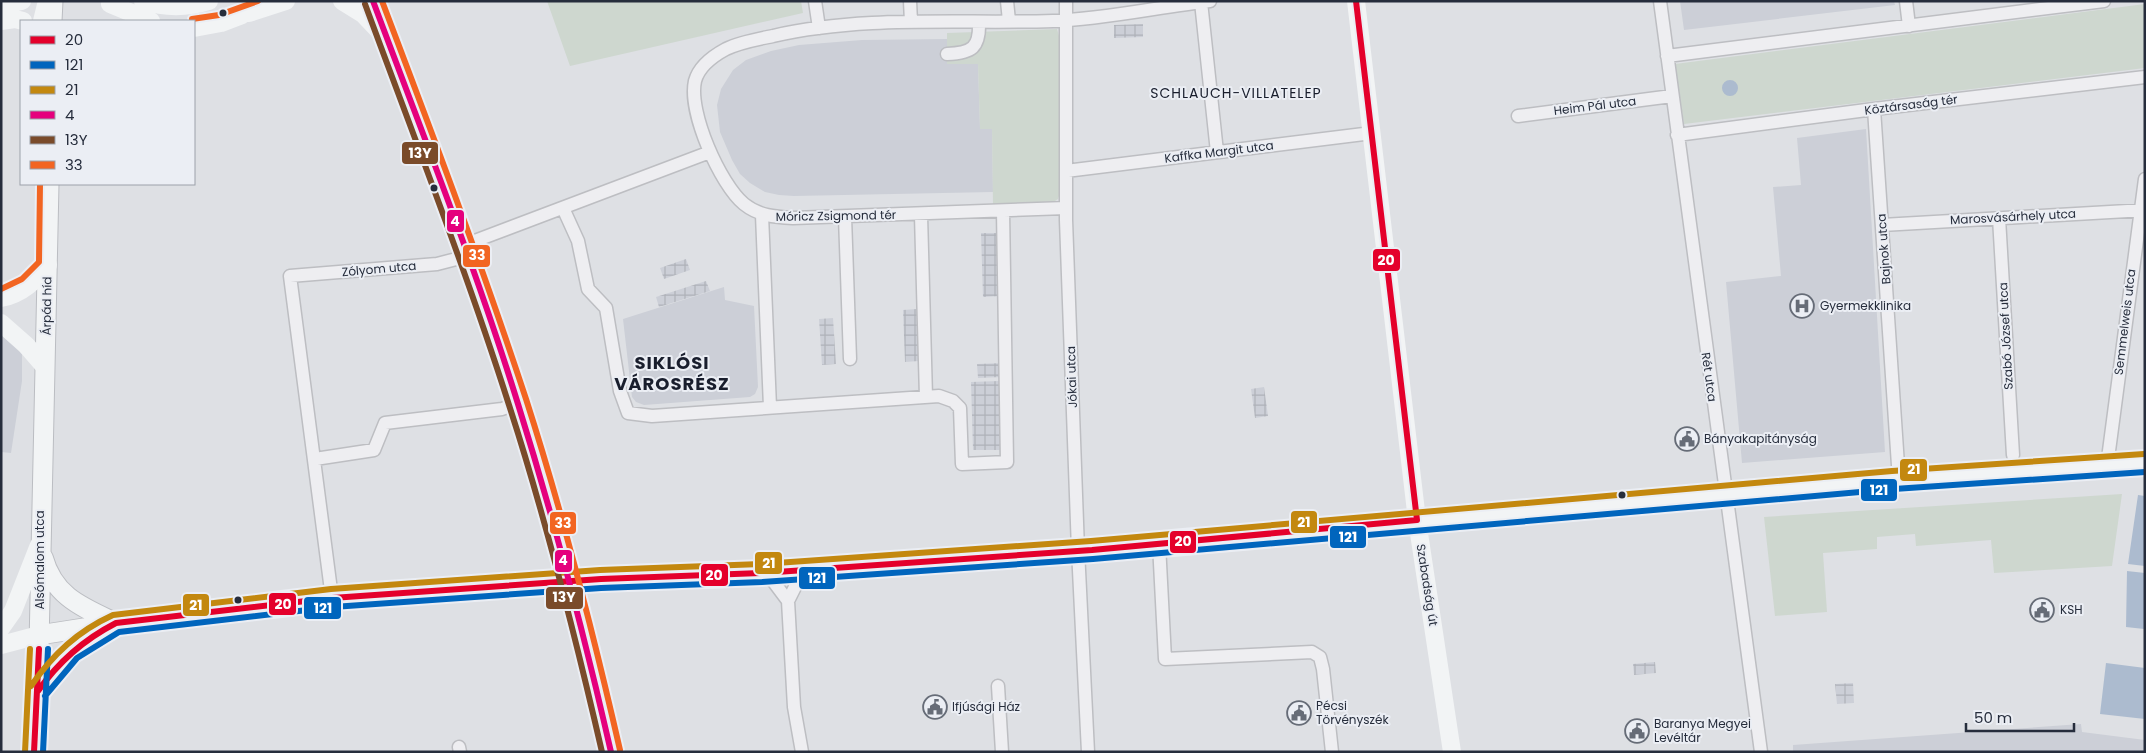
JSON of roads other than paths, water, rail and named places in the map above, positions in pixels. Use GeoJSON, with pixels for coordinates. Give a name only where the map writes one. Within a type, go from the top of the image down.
{"type":"FeatureCollection","features":[{"type":"Feature","properties":{"kind":"main road"},"geometry":{"type":"LineString","coordinates":[[52,20],[53,1]]}},
{"type":"Feature","properties":{"kind":"main road","name":"Árpád híd"},"geometry":{"type":"LineString","coordinates":[[45,367],[49,185]]}},
{"type":"Feature","properties":{"kind":"main road","name":"Alsómalom utca"},"geometry":{"type":"LineString","coordinates":[[34,752],[38,692],[45,367]]}},
{"type":"Feature","properties":{"kind":"main road"},"geometry":{"type":"LineString","coordinates":[[39,635],[116,623],[332,598],[570,581],[761,573],[1159,544],[1417,520],[1899,480],[2145,463]]}},
{"type":"Feature","properties":{"kind":"main road"},"geometry":{"type":"LineString","coordinates":[[40,544],[46,567],[65,597],[116,623]]}},
{"type":"Feature","properties":{"kind":"main road"},"geometry":{"type":"LineString","coordinates":[[38,692],[55,666],[69,651],[88,637],[116,623]]}},
{"type":"Feature","properties":{"kind":"street"},"geometry":{"type":"LineString","coordinates":[[1,5],[22,1]]}},
{"type":"Feature","properties":{"kind":"street"},"geometry":{"type":"LineString","coordinates":[[42,20],[47,1]]}},
{"type":"Feature","properties":{"kind":"street"},"geometry":{"type":"LineString","coordinates":[[144,1],[185,6],[208,1]]}},
{"type":"Feature","properties":{"kind":"street"},"geometry":{"type":"LineString","coordinates":[[242,15],[260,1]]}},
{"type":"Feature","properties":{"kind":"street"},"geometry":{"type":"LineString","coordinates":[[195,28],[221,23],[286,1]]}},
{"type":"Feature","properties":{"kind":"street"},"geometry":{"type":"LineString","coordinates":[[342,1],[363,14],[389,42]]}},
{"type":"Feature","properties":{"kind":"street"},"geometry":{"type":"LineString","coordinates":[[374,1],[466,250],[518,403],[570,581],[592,666],[611,752]]}},
{"type":"Feature","properties":{"kind":"street"},"geometry":{"type":"LineString","coordinates":[[815,1],[819,28]]}},
{"type":"Feature","properties":{"kind":"street"},"geometry":{"type":"LineString","coordinates":[[910,1],[911,22]]}},
{"type":"Feature","properties":{"kind":"street"},"geometry":{"type":"LineString","coordinates":[[1007,1],[1009,21]]}},
{"type":"Feature","properties":{"kind":"street","name":"Jókai utca"},"geometry":{"type":"LineString","coordinates":[[1066,1],[1066,208],[1078,550],[1088,752]]}},
{"type":"Feature","properties":{"kind":"street","name":"Szabadság út"},"geometry":{"type":"LineString","coordinates":[[1356,1],[1417,520],[1452,752]]}},
{"type":"Feature","properties":{"kind":"street","name":"Rét utca"},"geometry":{"type":"LineString","coordinates":[[1660,1],[1761,752]]}},
{"type":"Feature","properties":{"kind":"street"},"geometry":{"type":"LineString","coordinates":[[1906,1],[1909,26]]}},
{"type":"Feature","properties":{"kind":"street"},"geometry":{"type":"LineString","coordinates":[[1667,56],[2104,1]]}},
{"type":"Feature","properties":{"kind":"street"},"geometry":{"type":"LineString","coordinates":[[1206,2],[1217,152]]}},
{"type":"Feature","properties":{"kind":"street","name":"Móricz Zsigmond tér"},"geometry":{"type":"LineString","coordinates":[[1066,208],[845,217],[794,218],[762,215],[745,205],[734,195],[726,184],[710,152],[696,104],[695,81],[706,62],[728,48],[743,43],[819,28],[911,22],[1066,20],[1206,2]]}},
{"type":"Feature","properties":{"kind":"street"},"geometry":{"type":"LineString","coordinates":[[110,9],[148,20]]}},
{"type":"Feature","properties":{"kind":"street"},"geometry":{"type":"LineString","coordinates":[[1,21],[20,20]]}},
{"type":"Feature","properties":{"kind":"street"},"geometry":{"type":"LineString","coordinates":[[947,54],[963,53],[972,49],[980,39],[980,22]]}},
{"type":"Feature","properties":{"kind":"street","name":"Köztársaság tér"},"geometry":{"type":"LineString","coordinates":[[1677,135],[1874,109],[2145,77]]}},
{"type":"Feature","properties":{"kind":"street","name":"Heim Pál utca"},"geometry":{"type":"LineString","coordinates":[[1518,116],[1672,96]]}},
{"type":"Feature","properties":{"kind":"street","name":"Bajnok utca"},"geometry":{"type":"LineString","coordinates":[[1874,109],[1899,480]]}},
{"type":"Feature","properties":{"kind":"street","name":"Kaffka Margit utca"},"geometry":{"type":"LineString","coordinates":[[1066,171],[1372,133]]}},
{"type":"Feature","properties":{"kind":"street","name":"Zólyom utca"},"geometry":{"type":"LineString","coordinates":[[315,458],[290,276],[437,264],[563,208],[710,152]]}},
{"type":"Feature","properties":{"kind":"street","name":"Semmelweis utca"},"geometry":{"type":"LineString","coordinates":[[2107,466],[2145,179]]}},
{"type":"Feature","properties":{"kind":"street"},"geometry":{"type":"LineString","coordinates":[[563,208],[578,241],[588,289],[606,308],[620,391],[628,413],[652,416],[926,397],[946,398],[960,408],[962,464],[1007,462],[1003,211]]}},
{"type":"Feature","properties":{"kind":"street","name":"Marosvásárhely utca"},"geometry":{"type":"LineString","coordinates":[[1882,225],[2142,210]]}},
{"type":"Feature","properties":{"kind":"street"},"geometry":{"type":"LineString","coordinates":[[762,215],[770,407]]}},
{"type":"Feature","properties":{"kind":"street"},"geometry":{"type":"LineString","coordinates":[[922,215],[926,397]]}},
{"type":"Feature","properties":{"kind":"street"},"geometry":{"type":"LineString","coordinates":[[845,217],[850,359]]}},
{"type":"Feature","properties":{"kind":"street","name":"Szabó József utca"},"geometry":{"type":"LineString","coordinates":[[1999,218],[2013,455]]}},
{"type":"Feature","properties":{"kind":"street"},"geometry":{"type":"LineString","coordinates":[[1,298],[18,293],[30,285],[48,258]]}},
{"type":"Feature","properties":{"kind":"street"},"geometry":{"type":"LineString","coordinates":[[1,323],[26,345],[45,367]]}},
{"type":"Feature","properties":{"kind":"street"},"geometry":{"type":"LineString","coordinates":[[332,598],[315,458],[374,450],[385,423],[502,409],[518,403]]}},
{"type":"Feature","properties":{"kind":"street"},"geometry":{"type":"LineString","coordinates":[[1,628],[13,611],[40,544]]}},
{"type":"Feature","properties":{"kind":"street"},"geometry":{"type":"LineString","coordinates":[[1159,544],[1165,659],[1312,652],[1320,657],[1323,669],[1332,752]]}},
{"type":"Feature","properties":{"kind":"street"},"geometry":{"type":"LineString","coordinates":[[802,752],[794,707],[788,601],[795,587],[810,569]]}},
{"type":"Feature","properties":{"kind":"street"},"geometry":{"type":"LineString","coordinates":[[761,573],[773,582],[788,601]]}},
{"type":"Feature","properties":{"kind":"street"},"geometry":{"type":"LineString","coordinates":[[1,645],[39,635]]}},
{"type":"Feature","properties":{"kind":"street"},"geometry":{"type":"LineString","coordinates":[[998,686],[1002,752]]}},
{"type":"Feature","properties":{"kind":"water"},"geometry":{"type":"Polygon","coordinates":[[[1727,80],[1733,80],[1738,85],[1736,94],[1727,96],[1722,91],[1722,85],[1727,80]]]}},
{"type":"Feature","properties":{"kind":"water"},"geometry":{"type":"Polygon","coordinates":[[[2138,495],[2145,496],[2145,566],[2128,564],[2138,495]]]}},
{"type":"Feature","properties":{"kind":"water"},"geometry":{"type":"Polygon","coordinates":[[[2127,571],[2145,573],[2144,629],[2126,627],[2127,571]]]}},
{"type":"Feature","properties":{"kind":"water"},"geometry":{"type":"Polygon","coordinates":[[[2106,663],[2145,668],[2145,719],[2100,714],[2106,663]]]}},
{"type":"Feature","properties":{"kind":"place","name":"Gyermekklinika"},"geometry":{"type":"Point","coordinates":[1802,306]}},
{"type":"Feature","properties":{"kind":"place","name":"Bányakapitányság"},"geometry":{"type":"Point","coordinates":[1687,439]}},
{"type":"Feature","properties":{"kind":"place","name":"KSH"},"geometry":{"type":"Point","coordinates":[2042,610]}},
{"type":"Feature","properties":{"kind":"place","name":"Ifjúsági Ház"},"geometry":{"type":"Point","coordinates":[935,707]}},
{"type":"Feature","properties":{"kind":"place","name":"Pécsi Törvényszék"},"geometry":{"type":"Point","coordinates":[1299,713]}},
{"type":"Feature","properties":{"kind":"place","name":"Baranya Megyei Levéltár"},"geometry":{"type":"Point","coordinates":[1637,731]}},
{"type":"Feature","properties":{"kind":"district","name":"SCHLAUCH-VILLATELEP"},"geometry":{"type":"Point","coordinates":[1236,93]}},
{"type":"Feature","properties":{"kind":"district","name":"SIKLÓSI VÁROSRÉSZ"},"geometry":{"type":"Point","coordinates":[672,373]}}]}
